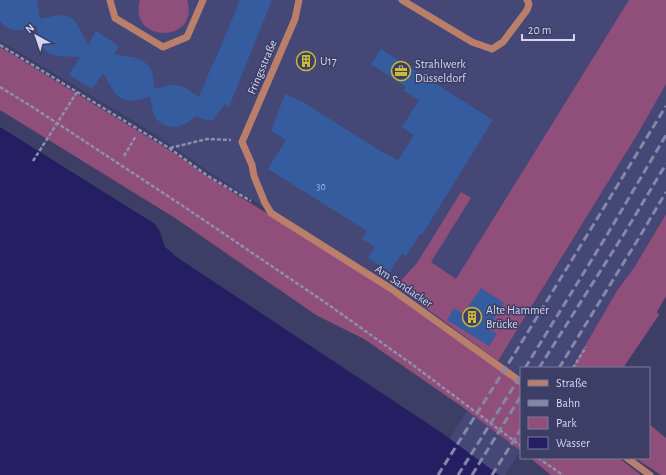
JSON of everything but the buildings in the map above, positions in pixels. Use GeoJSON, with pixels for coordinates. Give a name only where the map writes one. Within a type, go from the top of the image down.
{"type":"FeatureCollection","features":[{"type":"Feature","properties":{"kind":"street"},"geometry":{"type":"LineString","coordinates":[[110,0],[115,18],[163,47],[186,37],[203,0]]}},
{"type":"Feature","properties":{"kind":"street","name":"Fringsstraße"},"geometry":{"type":"LineString","coordinates":[[242,142],[295,19],[299,0]]}},
{"type":"Feature","properties":{"kind":"street"},"geometry":{"type":"LineString","coordinates":[[402,0],[472,42],[492,49],[503,42],[527,10],[529,4],[527,0]]}},
{"type":"Feature","properties":{"kind":"street","name":"Am Sandacker"},"geometry":{"type":"LineString","coordinates":[[242,142],[252,165],[254,176],[264,203],[271,213],[390,288],[520,381]]}},
{"type":"Feature","properties":{"kind":"street"},"geometry":{"type":"LineString","coordinates":[[628,459],[650,475]]}},
{"type":"Feature","properties":{"kind":"path"},"geometry":{"type":"LineString","coordinates":[[0,45],[169,148],[208,176],[252,202]]}},
{"type":"Feature","properties":{"kind":"path"},"geometry":{"type":"LineString","coordinates":[[0,87],[186,208],[326,303],[413,365],[520,445]]}},
{"type":"Feature","properties":{"kind":"path"},"geometry":{"type":"LineString","coordinates":[[33,161],[77,92]]}},
{"type":"Feature","properties":{"kind":"path"},"geometry":{"type":"LineString","coordinates":[[124,156],[136,136]]}},
{"type":"Feature","properties":{"kind":"path"},"geometry":{"type":"LineString","coordinates":[[169,148],[207,139],[228,139],[242,142]]}},
{"type":"Feature","properties":{"kind":"path"},"geometry":{"type":"LineString","coordinates":[[574,367],[586,347]]}},
{"type":"Feature","properties":{"kind":"path"},"geometry":{"type":"LineString","coordinates":[[539,459],[563,475]]}},
{"type":"Feature","properties":{"kind":"shaded area"},"geometry":{"type":"Polygon","coordinates":[[[0,0],[634,0],[436,316],[212,174],[155,134],[0,41],[0,0]]]}},
{"type":"Feature","properties":{"kind":"shaded area"},"geometry":{"type":"Polygon","coordinates":[[[666,84],[666,214],[634,268],[618,289],[573,367],[520,367],[520,452],[505,475],[427,475],[531,308],[640,130],[666,84]]]}},
{"type":"Feature","properties":{"kind":"green space"},"geometry":{"type":"Polygon","coordinates":[[[140,0],[187,0],[188,14],[184,25],[175,31],[164,33],[153,31],[144,25],[139,14],[140,0]]]}},
{"type":"Feature","properties":{"kind":"green space"},"geometry":{"type":"Polygon","coordinates":[[[629,0],[666,0],[666,84],[640,130],[498,361],[396,286],[417,263],[461,192],[471,198],[431,262],[456,279],[629,0]]]}},
{"type":"Feature","properties":{"kind":"green space"},"geometry":{"type":"Polygon","coordinates":[[[0,47],[169,150],[208,177],[390,289],[520,383],[520,450],[461,406],[364,339],[316,315],[175,218],[0,110],[0,47]]]}},
{"type":"Feature","properties":{"kind":"green space"},"geometry":{"type":"Polygon","coordinates":[[[666,214],[666,296],[657,312],[659,315],[624,367],[573,367],[618,289],[634,268],[666,214]]]}},
{"type":"Feature","properties":{"kind":"green space"},"geometry":{"type":"Polygon","coordinates":[[[650,425],[666,438],[666,475],[661,475],[637,459],[650,459],[650,425]]]}},
{"type":"Feature","properties":{"kind":"green space"},"geometry":{"type":"Polygon","coordinates":[[[531,459],[620,459],[641,475],[551,475],[531,459]]]}},
{"type":"Feature","properties":{"kind":"water"},"geometry":{"type":"Polygon","coordinates":[[[0,127],[155,224],[160,232],[165,247],[178,258],[442,433],[499,475],[0,475],[0,127]]]}},
{"type":"Feature","properties":{"kind":"railway"},"geometry":{"type":"LineString","coordinates":[[438,475],[515,353],[666,106]]}},
{"type":"Feature","properties":{"kind":"railway"},"geometry":{"type":"LineString","coordinates":[[526,367],[607,235],[666,135]]}},
{"type":"Feature","properties":{"kind":"railway"},"geometry":{"type":"LineString","coordinates":[[540,367],[627,229],[666,164]]}},
{"type":"Feature","properties":{"kind":"railway"},"geometry":{"type":"LineString","coordinates":[[560,367],[666,192]]}},
{"type":"Feature","properties":{"kind":"railway"},"geometry":{"type":"LineString","coordinates":[[458,475],[520,377]]}},
{"type":"Feature","properties":{"kind":"railway"},"geometry":{"type":"LineString","coordinates":[[472,475],[520,398]]}},
{"type":"Feature","properties":{"kind":"railway"},"geometry":{"type":"LineString","coordinates":[[492,475],[520,431]]}},
{"type":"Feature","properties":{"kind":"place","name":"U17"},"geometry":{"type":"Point","coordinates":[306,61]}},
{"type":"Feature","properties":{"kind":"place","name":"Strahlwerk Düsseldorf"},"geometry":{"type":"Point","coordinates":[401,71]}},
{"type":"Feature","properties":{"kind":"place","name":"Alte Hammer Brücke"},"geometry":{"type":"Point","coordinates":[472,317]}}]}
